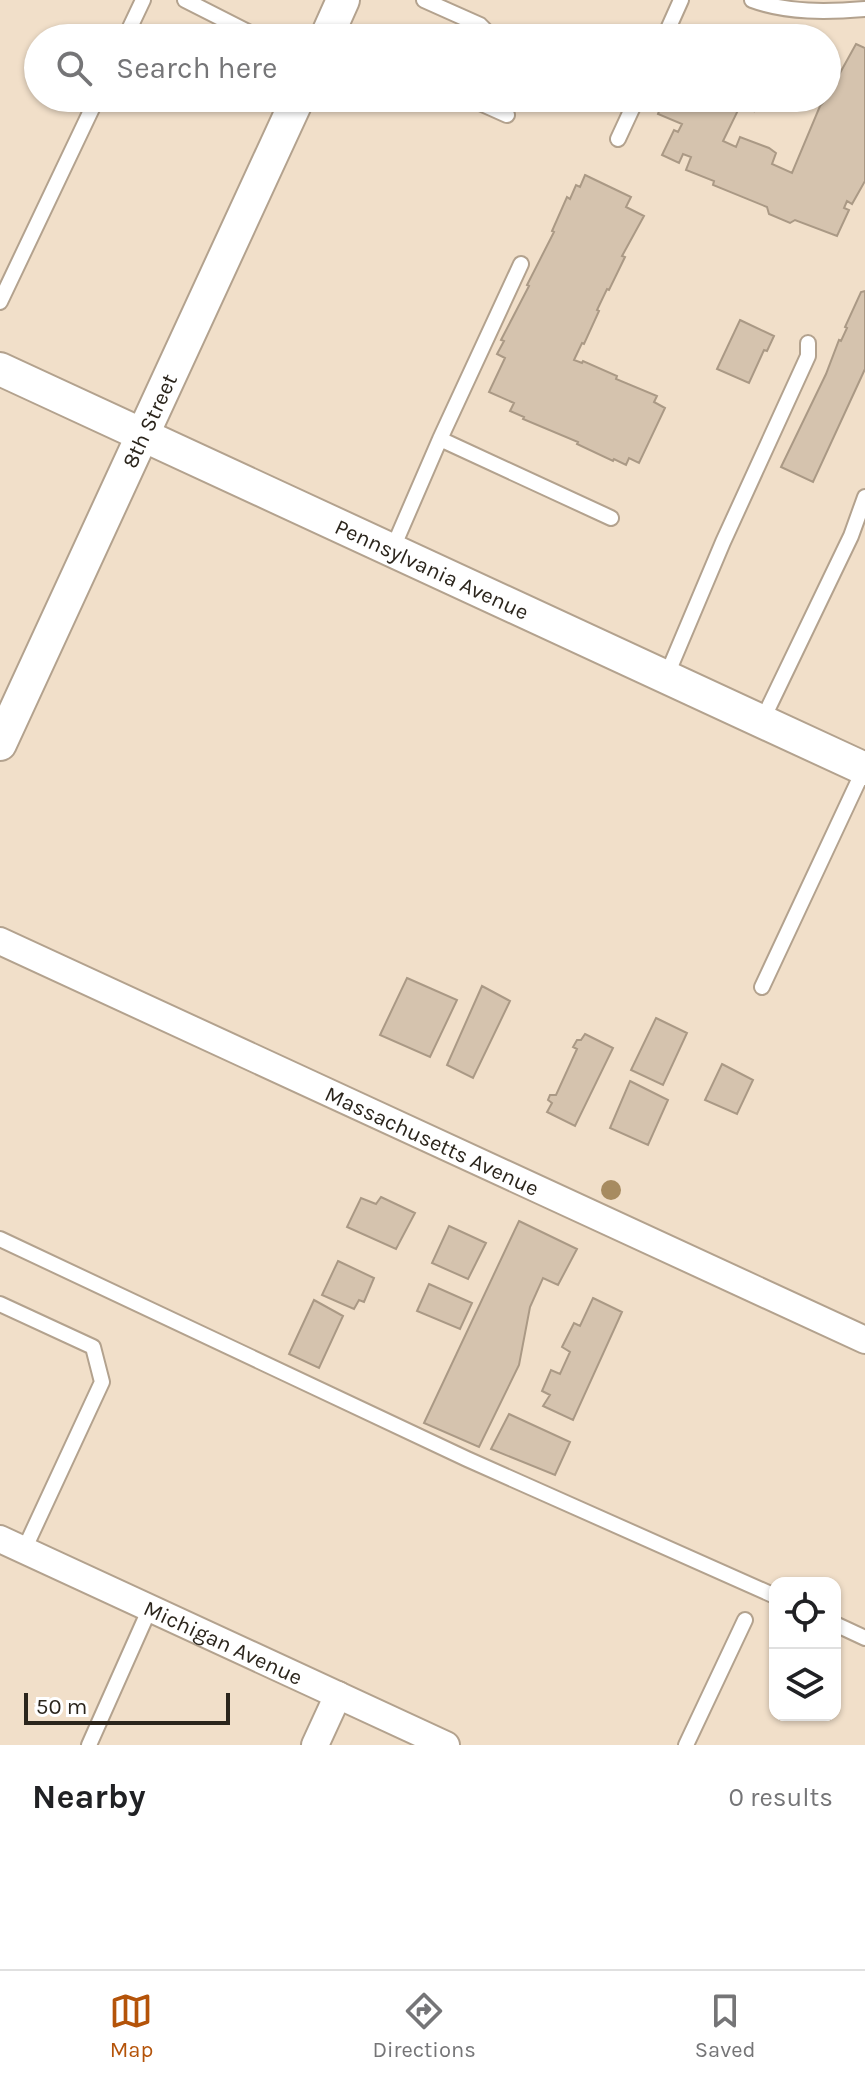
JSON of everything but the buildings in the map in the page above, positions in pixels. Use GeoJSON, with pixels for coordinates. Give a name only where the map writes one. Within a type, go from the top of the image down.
{"type":"FeatureCollection","features":[{"type":"Feature","properties":{"kind":"street"},"geometry":{"type":"LineString","coordinates":[[334,24],[343,0]]}},
{"type":"Feature","properties":{"kind":"street","name":"8th Street"},"geometry":{"type":"LineString","coordinates":[[0,744],[292,112]]}},
{"type":"Feature","properties":{"kind":"street","name":"Pennsylvania Avenue"},"geometry":{"type":"LineString","coordinates":[[0,369],[865,769]]}},
{"type":"Feature","properties":{"kind":"street","name":"Massachusetts Avenue"},"geometry":{"type":"LineString","coordinates":[[0,941],[865,1340]]}},
{"type":"Feature","properties":{"kind":"street","name":"Michigan Avenue"},"geometry":{"type":"LineString","coordinates":[[0,1539],[446,1745]]}},
{"type":"Feature","properties":{"kind":"street"},"geometry":{"type":"LineString","coordinates":[[315,1745],[338,1695]]}},
{"type":"Feature","properties":{"kind":"lane"},"geometry":{"type":"LineString","coordinates":[[132,24],[143,0]]}},
{"type":"Feature","properties":{"kind":"lane"},"geometry":{"type":"LineString","coordinates":[[185,0],[232,24]]}},
{"type":"Feature","properties":{"kind":"lane"},"geometry":{"type":"LineString","coordinates":[[424,0],[478,24]]}},
{"type":"Feature","properties":{"kind":"lane"},"geometry":{"type":"LineString","coordinates":[[670,24],[681,0]]}},
{"type":"Feature","properties":{"kind":"lane"},"geometry":{"type":"LineString","coordinates":[[752,0],[765,5],[805,10],[865,9]]}},
{"type":"Feature","properties":{"kind":"lane"},"geometry":{"type":"LineString","coordinates":[[0,302],[90,112]]}},
{"type":"Feature","properties":{"kind":"lane"},"geometry":{"type":"LineString","coordinates":[[500,112],[507,115]]}},
{"type":"Feature","properties":{"kind":"lane"},"geometry":{"type":"LineString","coordinates":[[618,139],[631,112]]}},
{"type":"Feature","properties":{"kind":"lane"},"geometry":{"type":"LineString","coordinates":[[392,550],[521,264]]}},
{"type":"Feature","properties":{"kind":"lane"},"geometry":{"type":"LineString","coordinates":[[666,677],[717,555],[808,356],[808,343]]}},
{"type":"Feature","properties":{"kind":"lane"},"geometry":{"type":"LineString","coordinates":[[440,439],[611,518]]}},
{"type":"Feature","properties":{"kind":"lane"},"geometry":{"type":"LineString","coordinates":[[762,721],[851,536],[865,497]]}},
{"type":"Feature","properties":{"kind":"lane"},"geometry":{"type":"LineString","coordinates":[[762,987],[865,769]]}},
{"type":"Feature","properties":{"kind":"lane"},"geometry":{"type":"LineString","coordinates":[[0,1239],[467,1459],[769,1593]]}},
{"type":"Feature","properties":{"kind":"lane"},"geometry":{"type":"LineString","coordinates":[[0,1304],[93,1347],[102,1382],[24,1550]]}},
{"type":"Feature","properties":{"kind":"lane"},"geometry":{"type":"LineString","coordinates":[[89,1745],[150,1608]]}},
{"type":"Feature","properties":{"kind":"lane"},"geometry":{"type":"LineString","coordinates":[[686,1745],[745,1620]]}},
{"type":"Feature","properties":{"kind":"lane"},"geometry":{"type":"LineString","coordinates":[[841,1627],[865,1638]]}}]}
